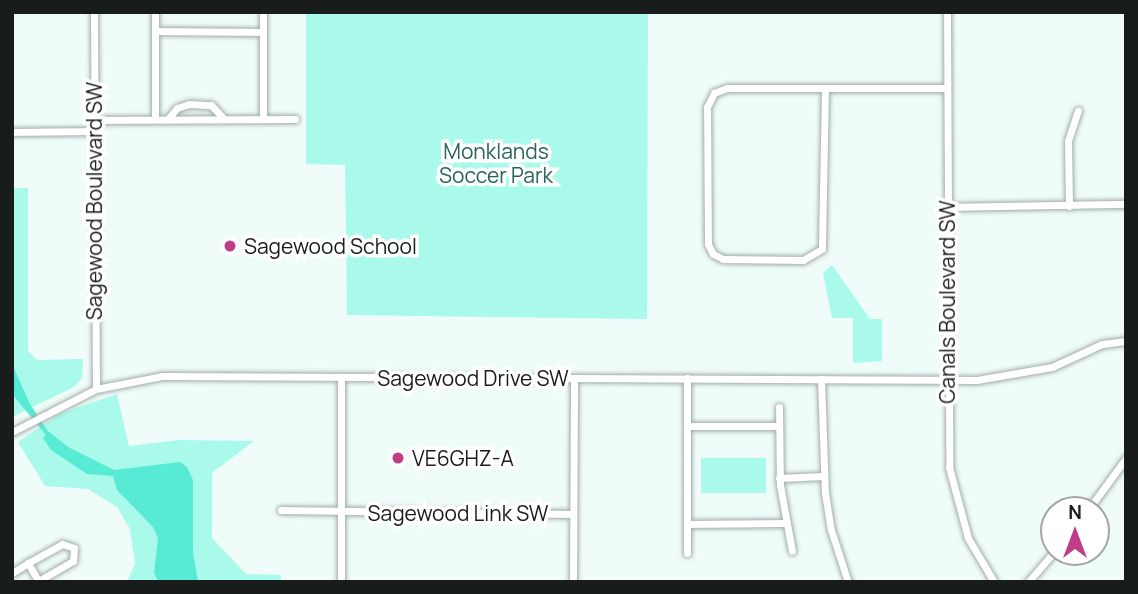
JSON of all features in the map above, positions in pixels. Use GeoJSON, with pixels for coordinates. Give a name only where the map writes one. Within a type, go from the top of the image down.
{"type":"FeatureCollection","features":[{"type":"Feature","properties":{"kind":"street","name":"Sagewood Boulevard SW"},"geometry":{"type":"LineString","coordinates":[[94,12],[96,389]]}},
{"type":"Feature","properties":{"kind":"street"},"geometry":{"type":"LineString","coordinates":[[155,12],[155,120]]}},
{"type":"Feature","properties":{"kind":"street"},"geometry":{"type":"LineString","coordinates":[[263,12],[263,119]]}},
{"type":"Feature","properties":{"kind":"street","name":"Canals Boulevard SW"},"geometry":{"type":"LineString","coordinates":[[947,12],[945,380],[949,467],[956,503],[968,538],[994,582]]}},
{"type":"Feature","properties":{"kind":"street"},"geometry":{"type":"LineString","coordinates":[[155,31],[263,32]]}},
{"type":"Feature","properties":{"kind":"street"},"geometry":{"type":"LineString","coordinates":[[825,89],[822,249],[803,260],[723,259],[713,254],[708,244],[709,99],[727,88],[946,88]]}},
{"type":"Feature","properties":{"kind":"street"},"geometry":{"type":"LineString","coordinates":[[168,120],[177,108],[189,104],[211,105],[224,119]]}},
{"type":"Feature","properties":{"kind":"street"},"geometry":{"type":"LineString","coordinates":[[1069,206],[1068,141],[1078,111]]}},
{"type":"Feature","properties":{"kind":"street"},"geometry":{"type":"LineString","coordinates":[[94,120],[295,119]]}},
{"type":"Feature","properties":{"kind":"street"},"geometry":{"type":"LineString","coordinates":[[12,132],[94,131]]}},
{"type":"Feature","properties":{"kind":"street"},"geometry":{"type":"LineString","coordinates":[[947,207],[1126,204]]}},
{"type":"Feature","properties":{"kind":"street","name":"Sagewood Drive SW"},"geometry":{"type":"LineString","coordinates":[[15,431],[56,407],[96,389],[162,376],[945,380],[1013,376],[1052,367],[1102,344],[1126,341]]}},
{"type":"Feature","properties":{"kind":"street"},"geometry":{"type":"LineString","coordinates":[[341,377],[341,582]]}},
{"type":"Feature","properties":{"kind":"street"},"geometry":{"type":"LineString","coordinates":[[573,582],[574,378]]}},
{"type":"Feature","properties":{"kind":"street"},"geometry":{"type":"LineString","coordinates":[[687,378],[687,554]]}},
{"type":"Feature","properties":{"kind":"street"},"geometry":{"type":"LineString","coordinates":[[821,379],[824,476],[831,530],[848,582]]}},
{"type":"Feature","properties":{"kind":"street"},"geometry":{"type":"LineString","coordinates":[[779,407],[779,478],[792,551]]}},
{"type":"Feature","properties":{"kind":"street"},"geometry":{"type":"LineString","coordinates":[[687,426],[779,426]]}},
{"type":"Feature","properties":{"kind":"street"},"geometry":{"type":"LineString","coordinates":[[1098,496],[1126,458]]}},
{"type":"Feature","properties":{"kind":"street"},"geometry":{"type":"LineString","coordinates":[[779,478],[824,476]]}},
{"type":"Feature","properties":{"kind":"street","name":"Sagewood Link SW"},"geometry":{"type":"LineString","coordinates":[[281,510],[342,513],[573,514]]}},
{"type":"Feature","properties":{"kind":"street"},"geometry":{"type":"LineString","coordinates":[[687,524],[785,523]]}},
{"type":"Feature","properties":{"kind":"street"},"geometry":{"type":"LineString","coordinates":[[12,573],[28,563],[62,544],[74,548],[73,561],[39,582],[28,563]]}},
{"type":"Feature","properties":{"kind":"street"},"geometry":{"type":"LineString","coordinates":[[1028,582],[1042,566]]}},
{"type":"Feature","properties":{"kind":"green space","name":"Monklands Soccer Park"},"geometry":{"type":"Polygon","coordinates":[[[306,12],[648,12],[647,319],[347,315],[345,165],[306,164],[306,12]]]}},
{"type":"Feature","properties":{"kind":"green space"},"geometry":{"type":"Polygon","coordinates":[[[12,188],[28,188],[28,351],[37,360],[83,359],[82,378],[74,387],[12,417],[12,188]]]}},
{"type":"Feature","properties":{"kind":"green space"},"geometry":{"type":"Polygon","coordinates":[[[832,265],[870,319],[882,319],[882,361],[853,363],[853,318],[832,318],[823,273],[832,265]]]}},
{"type":"Feature","properties":{"kind":"green space"},"geometry":{"type":"Polygon","coordinates":[[[117,394],[129,446],[179,440],[254,441],[212,473],[212,538],[246,574],[281,575],[281,582],[127,582],[135,564],[130,529],[117,507],[88,489],[45,486],[18,442],[59,414],[117,394]]]}},
{"type":"Feature","properties":{"kind":"green space"},"geometry":{"type":"Polygon","coordinates":[[[701,458],[766,458],[766,493],[701,493],[701,458]]]}},
{"type":"Feature","properties":{"kind":"shaded area"},"geometry":{"type":"Polygon","coordinates":[[[12,364],[30,404],[47,430],[68,447],[114,470],[180,462],[187,467],[193,480],[193,552],[198,582],[159,582],[154,573],[158,538],[153,527],[117,490],[113,476],[87,474],[51,450],[43,438],[46,435],[12,394],[12,364]]]}},
{"type":"Feature","properties":{"kind":"place","name":"Sagewood School"},"geometry":{"type":"Point","coordinates":[230,246]}},
{"type":"Feature","properties":{"kind":"place","name":"VE6GHZ-A"},"geometry":{"type":"Point","coordinates":[398,458]}}]}
